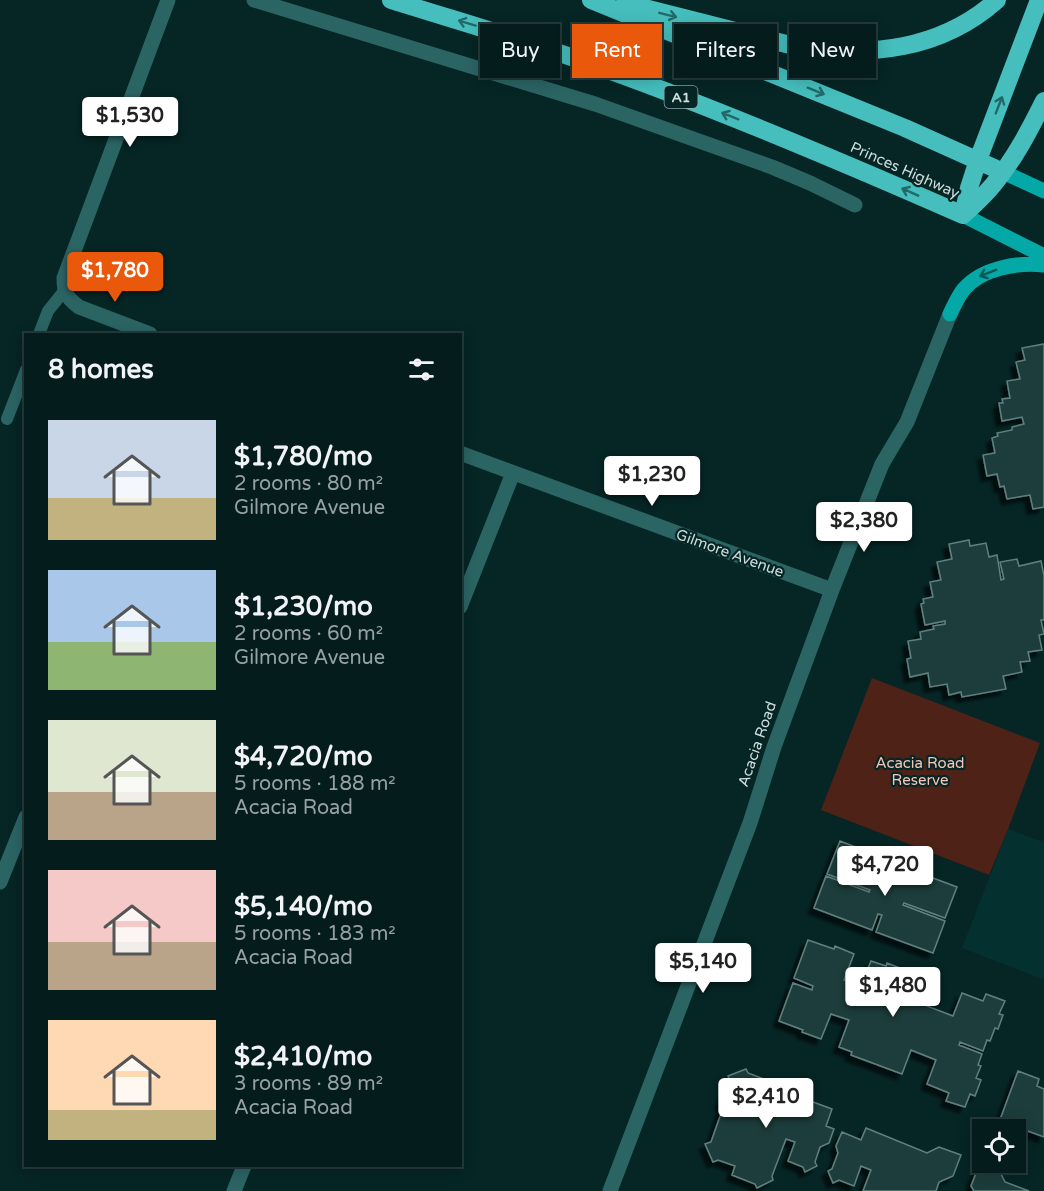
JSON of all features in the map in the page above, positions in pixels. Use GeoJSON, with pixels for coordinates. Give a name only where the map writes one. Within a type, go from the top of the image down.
{"type":"FeatureCollection","features":[{"type":"Feature","properties":{"kind":"highway","name":"Princes Highway"},"geometry":{"type":"LineString","coordinates":[[391,0],[502,34],[674,94],[834,158],[963,215],[991,188],[1003,172]]}},
{"type":"Feature","properties":{"kind":"highway"},"geometry":{"type":"LineString","coordinates":[[591,0],[905,128],[1003,172],[1024,140],[1044,101]]}},
{"type":"Feature","properties":{"kind":"highway"},"geometry":{"type":"LineString","coordinates":[[612,0],[798,47],[823,51],[855,52],[902,48],[933,39],[960,27],[998,0]]}},
{"type":"Feature","properties":{"kind":"highway"},"geometry":{"type":"LineString","coordinates":[[963,215],[978,160],[1040,0]]}},
{"type":"Feature","properties":{"kind":"main road"},"geometry":{"type":"LineString","coordinates":[[1003,172],[1044,192]]}},
{"type":"Feature","properties":{"kind":"main road"},"geometry":{"type":"LineString","coordinates":[[963,215],[1044,256]]}},
{"type":"Feature","properties":{"kind":"main road"},"geometry":{"type":"LineString","coordinates":[[950,314],[962,291],[981,275],[1011,267],[1044,265]]}},
{"type":"Feature","properties":{"kind":"street"},"geometry":{"type":"LineString","coordinates":[[147,333],[79,307],[64,291],[64,278],[168,0]]}},
{"type":"Feature","properties":{"kind":"street"},"geometry":{"type":"LineString","coordinates":[[254,0],[595,104],[772,167],[855,206]]}},
{"type":"Feature","properties":{"kind":"street","name":"Acacia Road"},"geometry":{"type":"LineString","coordinates":[[610,1191],[750,823],[774,747],[831,590],[875,480],[890,449],[907,422],[950,314]]}},
{"type":"Feature","properties":{"kind":"street","name":"Gilmore Avenue"},"geometry":{"type":"LineString","coordinates":[[462,454],[831,590]]}},
{"type":"Feature","properties":{"kind":"street"},"geometry":{"type":"LineString","coordinates":[[462,602],[513,473]]}},
{"type":"Feature","properties":{"kind":"street"},"geometry":{"type":"LineString","coordinates":[[0,882],[24,822]]}},
{"type":"Feature","properties":{"kind":"street"},"geometry":{"type":"LineString","coordinates":[[234,1191],[244,1167]]}},
{"type":"Feature","properties":{"kind":"lane"},"geometry":{"type":"LineString","coordinates":[[39,333],[48,311],[64,291]]}},
{"type":"Feature","properties":{"kind":"lane"},"geometry":{"type":"LineString","coordinates":[[7,419],[24,375]]}},
{"type":"Feature","properties":{"kind":"shaded area"},"geometry":{"type":"Polygon","coordinates":[[[1008,829],[1044,842],[1044,980],[962,948],[1008,829]]]}},
{"type":"Feature","properties":{"kind":"green space","name":"Acacia Road Reserve"},"geometry":{"type":"Polygon","coordinates":[[[872,678],[1040,743],[989,875],[821,810],[872,678]]]}},
{"type":"Feature","properties":{"kind":"building"},"geometry":{"type":"Polygon","coordinates":[[[1044,344],[1044,507],[1033,509],[1030,495],[1007,499],[1004,486],[1000,487],[997,474],[987,476],[983,455],[995,453],[992,438],[998,436],[997,433],[1012,430],[1012,427],[1024,424],[1022,417],[1002,421],[999,403],[1003,403],[1002,399],[1010,398],[1007,381],[1020,379],[1016,362],[1025,360],[1022,348],[1044,344]]]}},
{"type":"Feature","properties":{"kind":"building"},"geometry":{"type":"Polygon","coordinates":[[[969,540],[970,546],[986,543],[989,557],[997,555],[1001,580],[1004,579],[1000,562],[1017,559],[1019,566],[1041,561],[1044,576],[1044,620],[1041,620],[1044,634],[1039,635],[1042,650],[1028,652],[1030,661],[1020,662],[1022,672],[1003,676],[1006,689],[962,697],[961,692],[949,695],[947,684],[930,687],[928,673],[910,677],[907,659],[911,658],[908,641],[921,639],[920,632],[945,624],[945,621],[925,625],[921,604],[924,603],[923,599],[933,597],[930,582],[941,580],[937,562],[952,559],[949,544],[969,540]]]}},
{"type":"Feature","properties":{"kind":"building"},"geometry":{"type":"Polygon","coordinates":[[[840,841],[897,863],[890,880],[895,882],[901,866],[957,887],[945,918],[904,903],[903,905],[945,921],[933,953],[876,932],[882,915],[878,914],[872,930],[814,908],[826,876],[869,892],[870,890],[827,874],[840,841]]]}},
{"type":"Feature","properties":{"kind":"building"},"geometry":{"type":"Polygon","coordinates":[[[808,940],[834,949],[835,946],[854,954],[844,980],[861,986],[871,961],[886,966],[887,963],[936,982],[927,1006],[953,1016],[962,993],[983,1001],[986,994],[1005,1001],[999,1014],[1003,1015],[998,1029],[995,1028],[983,1051],[960,1042],[959,1045],[982,1054],[978,1065],[981,1066],[976,1078],[981,1080],[975,1096],[970,1094],[965,1107],[946,1101],[949,1093],[927,1084],[936,1060],[911,1050],[902,1074],[851,1055],[852,1052],[839,1047],[849,1020],[831,1014],[821,1039],[779,1021],[793,983],[812,990],[813,986],[794,978],[808,940]]]}},
{"type":"Feature","properties":{"kind":"building"},"geometry":{"type":"Polygon","coordinates":[[[746,1069],[748,1073],[790,1089],[787,1099],[810,1108],[813,1102],[832,1109],[826,1126],[834,1129],[829,1143],[820,1147],[815,1162],[817,1166],[805,1172],[803,1167],[788,1161],[795,1142],[786,1139],[772,1176],[773,1180],[757,1188],[755,1184],[732,1175],[735,1166],[718,1160],[713,1162],[705,1144],[711,1142],[724,1105],[721,1104],[730,1081],[728,1076],[746,1069]]]}},
{"type":"Feature","properties":{"kind":"building"},"geometry":{"type":"Polygon","coordinates":[[[1018,1071],[1039,1079],[1037,1086],[1044,1089],[1044,1137],[1026,1130],[1026,1119],[1001,1117],[1018,1071]]]}},
{"type":"Feature","properties":{"kind":"building"},"geometry":{"type":"Polygon","coordinates":[[[866,1128],[927,1153],[939,1147],[961,1155],[953,1176],[939,1182],[936,1191],[863,1191],[871,1170],[861,1166],[854,1186],[839,1180],[833,1183],[828,1171],[832,1169],[838,1153],[836,1146],[842,1132],[861,1140],[866,1128]]]}},
{"type":"Feature","properties":{"kind":"building"},"geometry":{"type":"Polygon","coordinates":[[[976,1173],[1000,1173],[1005,1182],[1029,1191],[974,1191],[971,1186],[976,1173]]]}}]}
